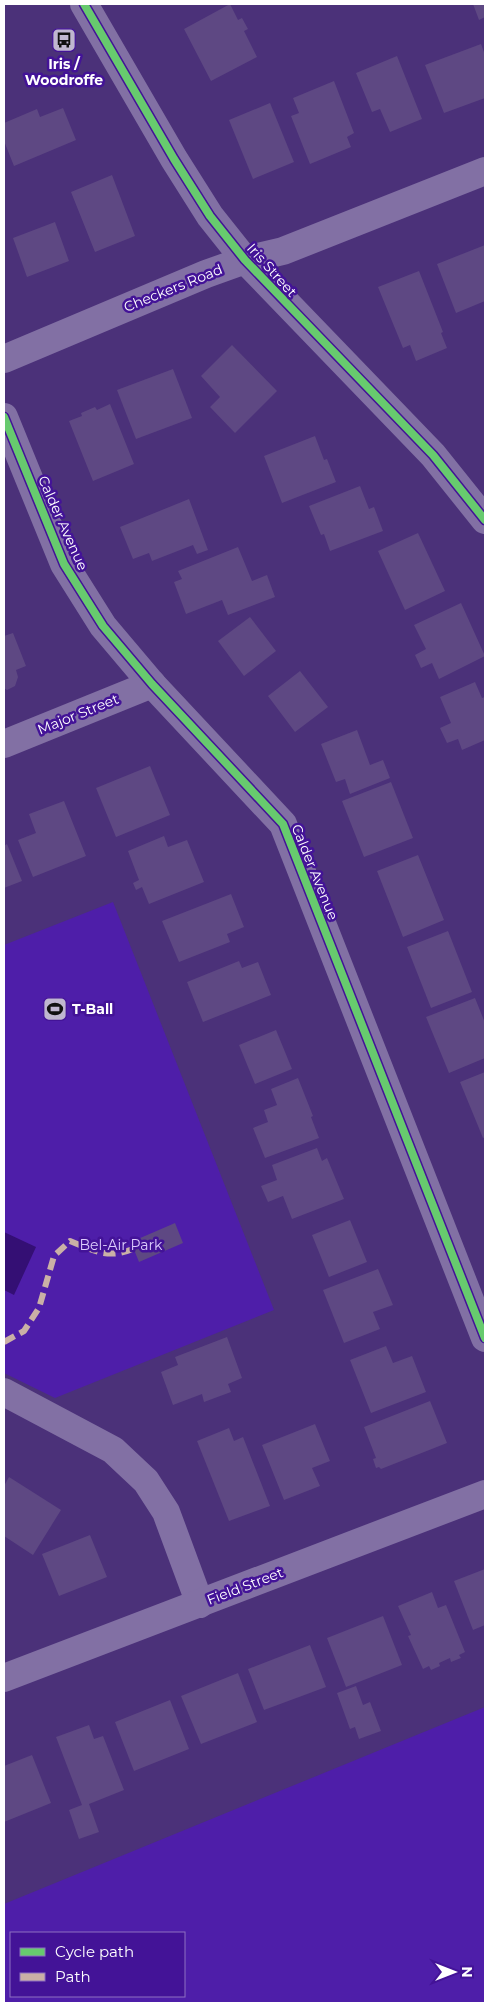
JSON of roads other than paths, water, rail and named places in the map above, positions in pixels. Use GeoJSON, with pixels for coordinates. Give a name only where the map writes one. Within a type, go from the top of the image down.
{"type":"FeatureCollection","features":[{"type":"Feature","properties":{"kind":"street","name":"Iris Street"},"geometry":{"type":"LineString","coordinates":[[84,4],[174,159],[210,216],[245,260],[433,455],[485,520]]}},
{"type":"Feature","properties":{"kind":"street","name":"Checkers Road"},"geometry":{"type":"LineString","coordinates":[[4,359],[206,274],[245,260],[284,251],[485,171]]}},
{"type":"Feature","properties":{"kind":"street","name":"Calder Avenue"},"geometry":{"type":"LineString","coordinates":[[4,417],[64,564],[103,626],[152,684],[284,824],[485,1338]]}},
{"type":"Feature","properties":{"kind":"street","name":"Major Street"},"geometry":{"type":"LineString","coordinates":[[4,744],[152,684]]}},
{"type":"Feature","properties":{"kind":"street"},"geometry":{"type":"LineString","coordinates":[[4,1392],[113,1450],[146,1481],[166,1512],[200,1604]]}},
{"type":"Feature","properties":{"kind":"street","name":"Field Street"},"geometry":{"type":"LineString","coordinates":[[4,1678],[485,1494]]}},
{"type":"Feature","properties":{"kind":"place","name":"Iris / Woodroffe"},"geometry":{"type":"Point","coordinates":[64,40]}},
{"type":"Feature","properties":{"kind":"place","name":"T-Ball"},"geometry":{"type":"Point","coordinates":[55,1009]}},
{"type":"Feature","properties":{"kind":"park label","name":"Bel-Air Park"},"geometry":{"type":"Point","coordinates":[121,1245]}}]}
